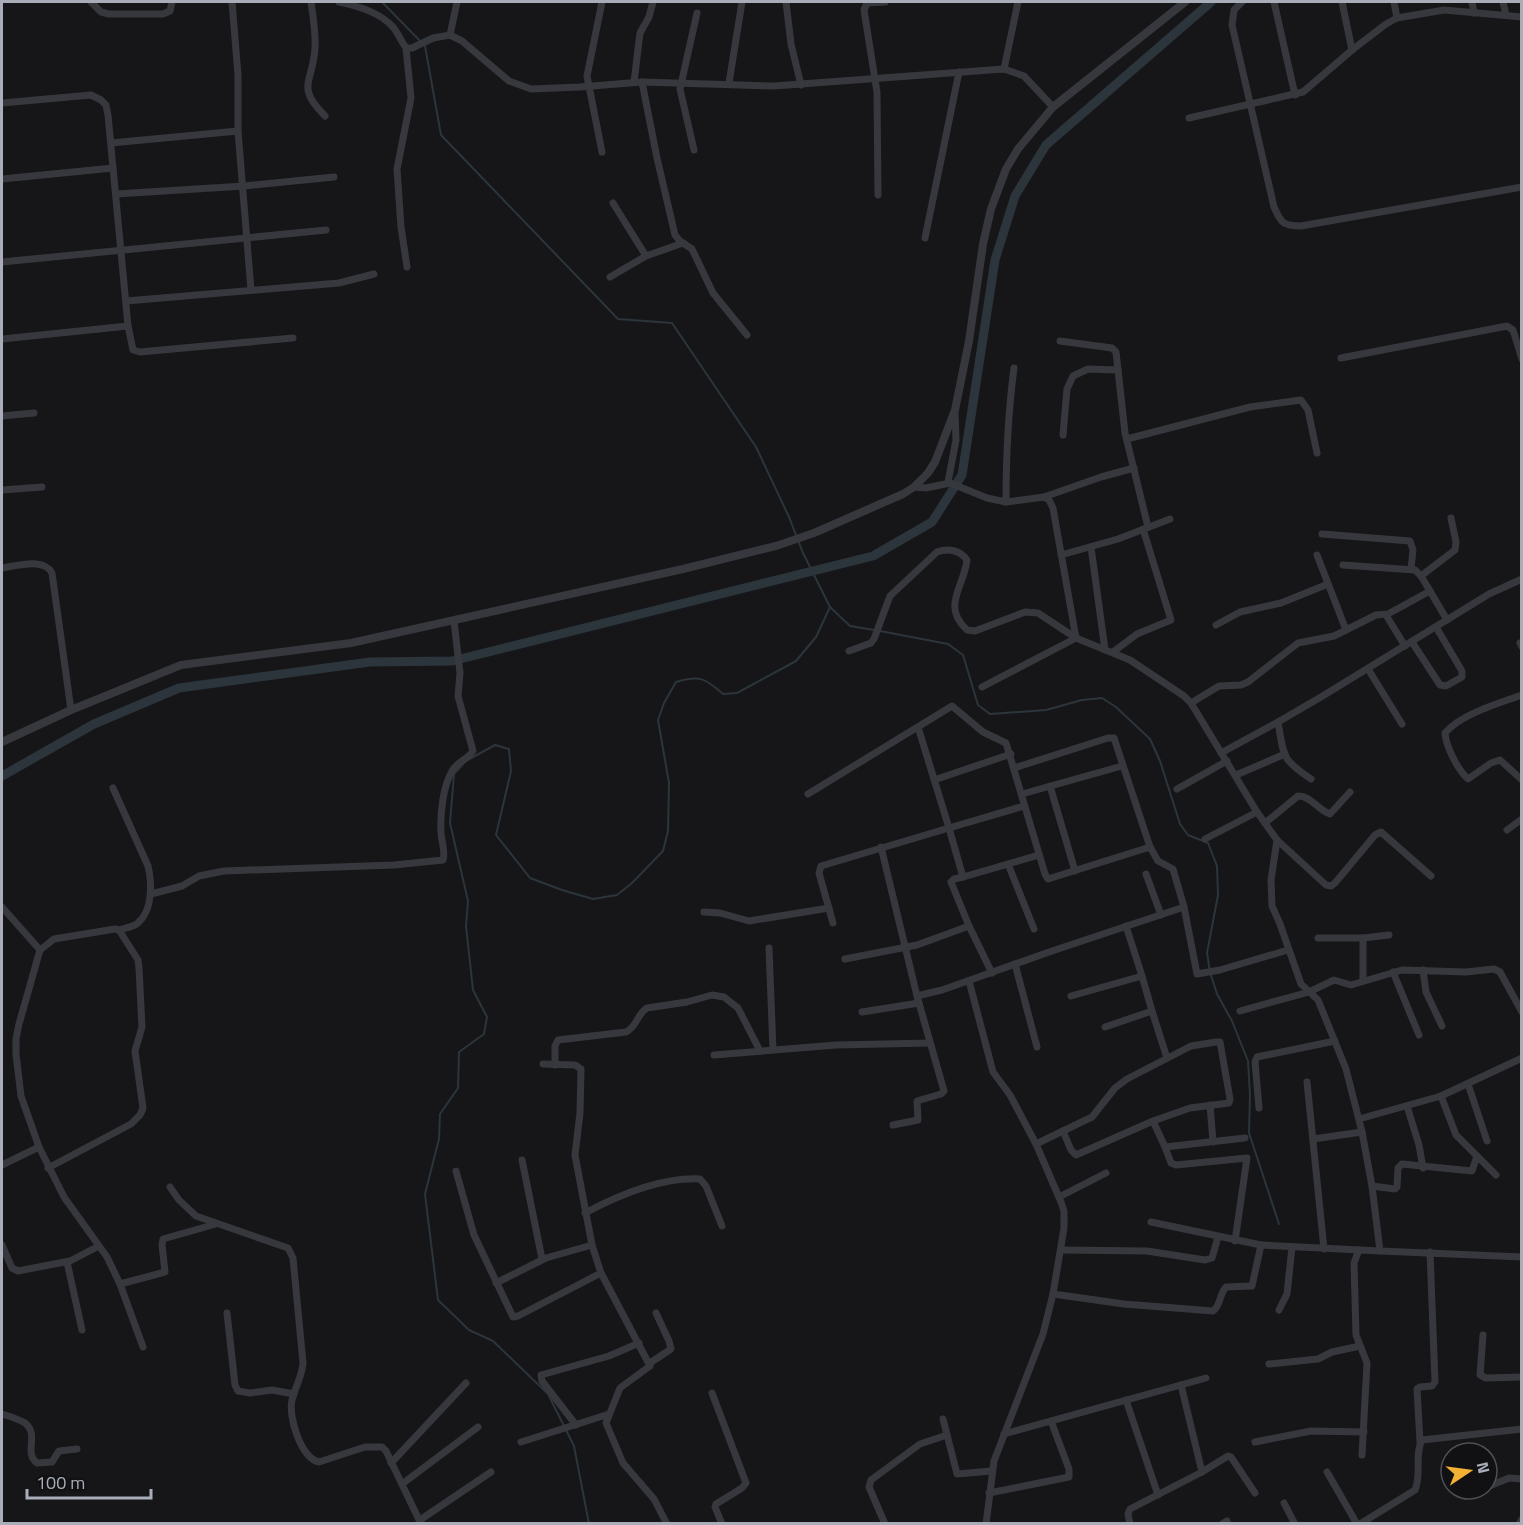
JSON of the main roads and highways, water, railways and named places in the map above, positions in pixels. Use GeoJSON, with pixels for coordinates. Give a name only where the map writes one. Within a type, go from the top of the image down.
{"type":"FeatureCollection","features":[{"type":"Feature","properties":{"kind":"waterway"},"geometry":{"type":"LineString","coordinates":[[382,2],[425,46],[441,135],[618,319],[672,323],[756,447],[803,553],[830,607],[850,626],[874,630]]}},
{"type":"Feature","properties":{"kind":"waterway"},"geometry":{"type":"LineString","coordinates":[[2,776],[94,724],[179,688],[370,662],[452,661],[873,556],[932,522],[962,475],[995,260],[1015,196],[1046,145],[1211,2]]}},
{"type":"Feature","properties":{"kind":"waterway"},"geometry":{"type":"LineString","coordinates":[[589,1524],[574,1446],[548,1394],[493,1341],[469,1330],[438,1300],[425,1194],[439,1139],[440,1114],[458,1088],[459,1052],[484,1034],[487,1017],[473,990],[466,926],[468,901],[450,823],[454,774],[466,761],[495,745],[509,749],[511,771],[496,835],[530,878],[593,899],[617,895],[663,851],[668,831],[669,783],[658,720],[664,703],[676,682],[702,679],[723,694],[737,693],[796,661],[816,637],[830,607]]}},
{"type":"Feature","properties":{"kind":"waterway"},"geometry":{"type":"LineString","coordinates":[[880,631],[948,644],[963,655],[978,705],[990,714],[1046,710],[1082,700],[1102,698],[1116,707],[1150,739],[1160,761],[1180,824],[1188,835],[1208,843],[1217,866],[1218,895],[1207,953],[1210,972],[1217,994],[1232,1021],[1248,1061],[1249,1133],[1279,1224]]}}]}
